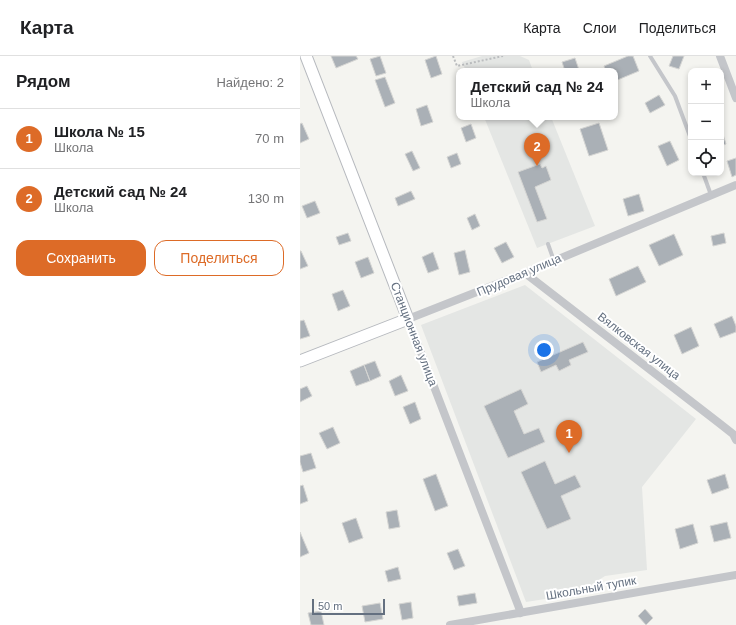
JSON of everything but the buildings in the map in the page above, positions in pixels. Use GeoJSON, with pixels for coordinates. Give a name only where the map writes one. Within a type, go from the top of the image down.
{"type":"FeatureCollection","features":[{"type":"Feature","properties":{"kind":"main road","name":"Станционная улица"},"geometry":{"type":"LineString","coordinates":[[306,56],[408,319]]}},
{"type":"Feature","properties":{"kind":"main road","name":"Прудовая улица"},"geometry":{"type":"LineString","coordinates":[[300,361],[408,319]]}},
{"type":"Feature","properties":{"kind":"street"},"geometry":{"type":"LineString","coordinates":[[720,56],[736,98]]}},
{"type":"Feature","properties":{"kind":"street","name":"Прудовая улица"},"geometry":{"type":"LineString","coordinates":[[408,319],[525,273],[736,184]]}},
{"type":"Feature","properties":{"kind":"street","name":"Вялковская улица"},"geometry":{"type":"LineString","coordinates":[[525,273],[733,434],[736,440]]}},
{"type":"Feature","properties":{"kind":"street","name":"Станционная улица"},"geometry":{"type":"LineString","coordinates":[[408,319],[521,612]]}},
{"type":"Feature","properties":{"kind":"street","name":"Школьный тупик"},"geometry":{"type":"LineString","coordinates":[[450,625],[736,575]]}},
{"type":"Feature","properties":{"kind":"lane"},"geometry":{"type":"LineString","coordinates":[[650,56],[675,96],[688,131]]}},
{"type":"Feature","properties":{"kind":"lane"},"geometry":{"type":"LineString","coordinates":[[704,176],[711,195]]}},
{"type":"Feature","properties":{"kind":"lane"},"geometry":{"type":"LineString","coordinates":[[548,244],[554,261]]}},
{"type":"Feature","properties":{"kind":"path"},"geometry":{"type":"LineString","coordinates":[[453,56],[457,66],[503,56]]}},
{"type":"Feature","properties":{"kind":"shaded area"},"geometry":{"type":"Polygon","coordinates":[[[482,56],[520,56],[529,60],[532,68],[465,68],[462,62],[482,56]]]}},
{"type":"Feature","properties":{"kind":"shaded area"},"geometry":{"type":"Polygon","coordinates":[[[485,120],[552,120],[595,226],[537,248],[485,120]]]}},
{"type":"Feature","properties":{"kind":"shaded area"},"geometry":{"type":"Polygon","coordinates":[[[525,285],[696,419],[642,487],[647,570],[605,576],[577,594],[526,602],[421,325],[525,285]]]}},
{"type":"Feature","properties":{"kind":"place","name":"Детский сад № 24"},"geometry":{"type":"Point","coordinates":[537,166]}},
{"type":"Feature","properties":{"kind":"place","name":"Школа № 15"},"geometry":{"type":"Point","coordinates":[569,453]}}]}
